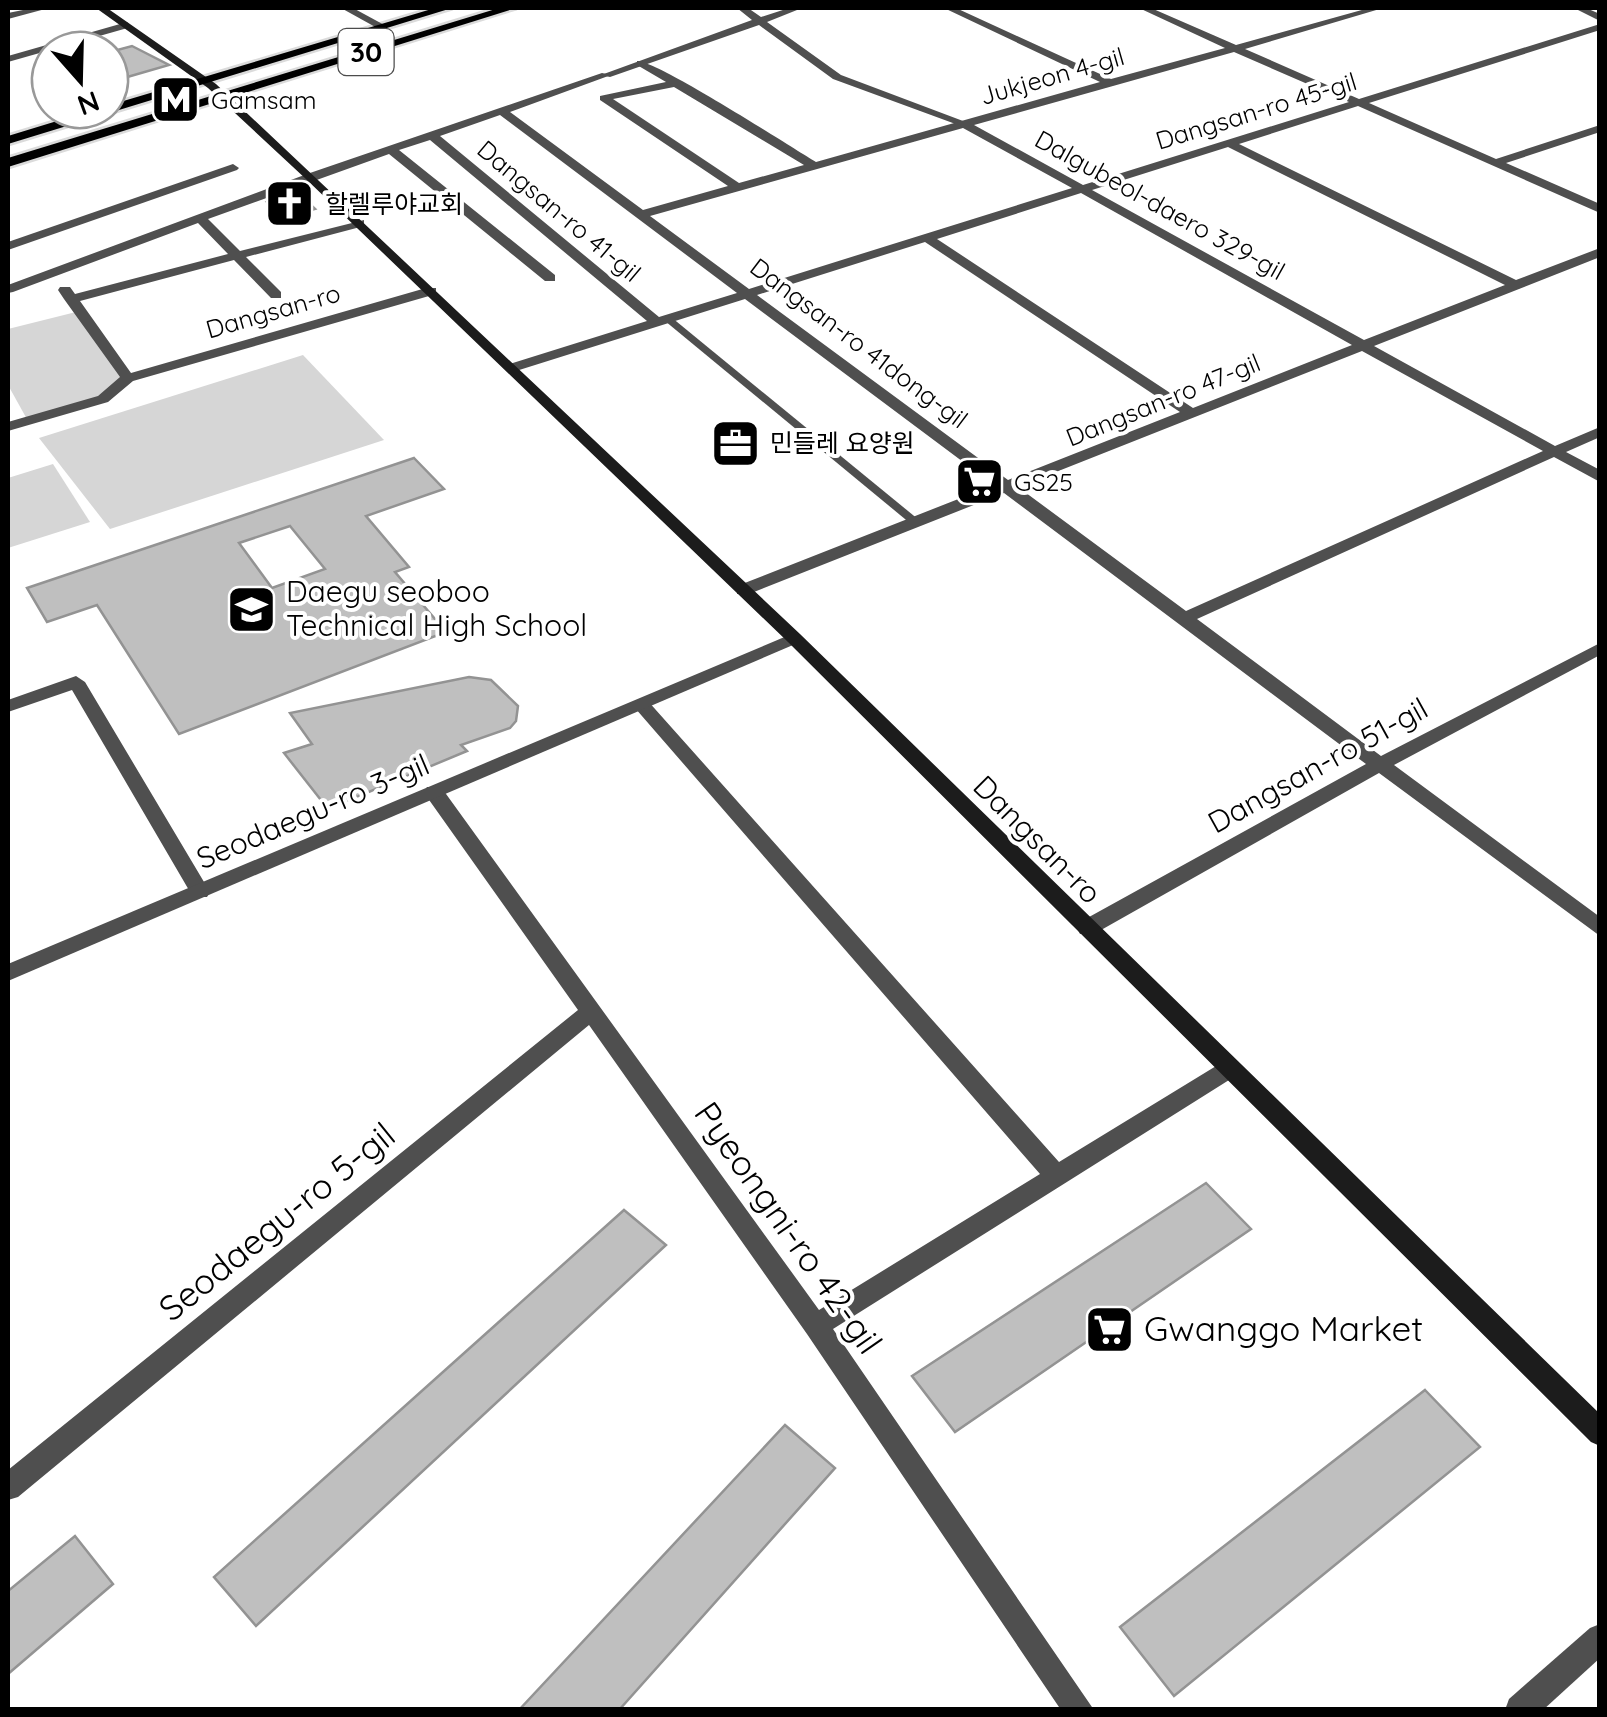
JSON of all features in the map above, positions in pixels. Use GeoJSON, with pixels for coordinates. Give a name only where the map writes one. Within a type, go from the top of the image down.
{"type":"FeatureCollection","features":[{"type":"Feature","properties":{"kind":"main road","name":"Dangsan-ro"},"geometry":{"type":"LineString","coordinates":[[101,8],[223,96],[311,176],[794,638],[1600,1432]]}},
{"type":"Feature","properties":{"kind":"main road","name":"30"},"geometry":{"type":"LineString","coordinates":[[130,103],[446,8]]}},
{"type":"Feature","properties":{"kind":"main road","name":"30"},"geometry":{"type":"LineString","coordinates":[[8,163],[510,8]]}},
{"type":"Feature","properties":{"kind":"main road","name":"30"},"geometry":{"type":"LineString","coordinates":[[8,140],[41,130]]}},
{"type":"Feature","properties":{"kind":"main road"},"geometry":{"type":"LineString","coordinates":[[82,139],[86,130]]}},
{"type":"Feature","properties":{"kind":"street"},"geometry":{"type":"LineString","coordinates":[[8,16],[44,8]]}},
{"type":"Feature","properties":{"kind":"street"},"geometry":{"type":"LineString","coordinates":[[346,8],[383,28]]}},
{"type":"Feature","properties":{"kind":"street","name":"Dalgubeol-daero 329-gil"},"geometry":{"type":"LineString","coordinates":[[742,8],[837,77],[964,124],[1600,477]]}},
{"type":"Feature","properties":{"kind":"street","name":"Dangsan-ro 41-gil"},"geometry":{"type":"LineString","coordinates":[[311,176],[796,8]]}},
{"type":"Feature","properties":{"kind":"street"},"geometry":{"type":"LineString","coordinates":[[949,8],[1110,83]]}},
{"type":"Feature","properties":{"kind":"street"},"geometry":{"type":"LineString","coordinates":[[1144,8],[1600,209]]}},
{"type":"Feature","properties":{"kind":"street","name":"Jukjeon 4-gil"},"geometry":{"type":"LineString","coordinates":[[643,214],[1378,8]]}},
{"type":"Feature","properties":{"kind":"street"},"geometry":{"type":"LineString","coordinates":[[1580,8],[1600,18]]}},
{"type":"Feature","properties":{"kind":"street"},"geometry":{"type":"LineString","coordinates":[[8,58],[126,25]]}},
{"type":"Feature","properties":{"kind":"street","name":"Dangsan-ro 45-gil"},"geometry":{"type":"LineString","coordinates":[[512,368],[1600,27]]}},
{"type":"Feature","properties":{"kind":"street"},"geometry":{"type":"LineString","coordinates":[[641,62],[814,166]]}},
{"type":"Feature","properties":{"kind":"street"},"geometry":{"type":"LineString","coordinates":[[678,83],[604,98],[738,188]]}},
{"type":"Feature","properties":{"kind":"street","name":"Dangsan-ro 41dong-gil"},"geometry":{"type":"LineString","coordinates":[[500,111],[1600,928]]}},
{"type":"Feature","properties":{"kind":"street"},"geometry":{"type":"LineString","coordinates":[[1498,162],[1600,128]]}},
{"type":"Feature","properties":{"kind":"street","name":"Dangsan-ro 41-gil"},"geometry":{"type":"LineString","coordinates":[[432,135],[662,320]]}},
{"type":"Feature","properties":{"kind":"street"},"geometry":{"type":"LineString","coordinates":[[1229,143],[1515,285]]}},
{"type":"Feature","properties":{"kind":"street","name":"Dangsan-ro 41-gil"},"geometry":{"type":"LineString","coordinates":[[390,149],[550,278]]}},
{"type":"Feature","properties":{"kind":"street"},"geometry":{"type":"LineString","coordinates":[[8,246],[234,168]]}},
{"type":"Feature","properties":{"kind":"street"},"geometry":{"type":"LineString","coordinates":[[8,289],[311,176]]}},
{"type":"Feature","properties":{"kind":"street","name":"Dangsan-ro"},"geometry":{"type":"LineString","coordinates":[[200,218],[276,295]]}},
{"type":"Feature","properties":{"kind":"street"},"geometry":{"type":"LineString","coordinates":[[71,298],[360,223]]}},
{"type":"Feature","properties":{"kind":"street"},"geometry":{"type":"LineString","coordinates":[[926,238],[1192,413]]}},
{"type":"Feature","properties":{"kind":"street","name":"Dangsan-ro 47-gil"},"geometry":{"type":"LineString","coordinates":[[743,590],[1600,252]]}},
{"type":"Feature","properties":{"kind":"street"},"geometry":{"type":"LineString","coordinates":[[53,273],[128,378]]}},
{"type":"Feature","properties":{"kind":"street","name":"Dangsan-ro"},"geometry":{"type":"LineString","coordinates":[[8,427],[103,398],[128,378],[432,291]]}},
{"type":"Feature","properties":{"kind":"street"},"geometry":{"type":"LineString","coordinates":[[1185,618],[1600,431]]}},
{"type":"Feature","properties":{"kind":"street","name":"Seodaegu-ro 3-gil"},"geometry":{"type":"LineString","coordinates":[[8,973],[794,638]]}},
{"type":"Feature","properties":{"kind":"street","name":"Dangsan-ro 51-gil"},"geometry":{"type":"LineString","coordinates":[[1087,928],[1381,764],[1600,648]]}},
{"type":"Feature","properties":{"kind":"street"},"geometry":{"type":"LineString","coordinates":[[1579,659],[1600,672]]}},
{"type":"Feature","properties":{"kind":"street"},"geometry":{"type":"LineString","coordinates":[[8,706],[76,682],[200,892]]}},
{"type":"Feature","properties":{"kind":"street"},"geometry":{"type":"LineString","coordinates":[[641,704],[1056,1176]]}},
{"type":"Feature","properties":{"kind":"street","name":"Pyeongni-ro 42-gil"},"geometry":{"type":"LineString","coordinates":[[434,792],[816,1326],[1078,1710]]}},
{"type":"Feature","properties":{"kind":"street","name":"Seodaegu-ro 5-gil"},"geometry":{"type":"LineString","coordinates":[[8,1488],[592,1011]]}},
{"type":"Feature","properties":{"kind":"street"},"geometry":{"type":"LineString","coordinates":[[816,1326],[1229,1068]]}},
{"type":"Feature","properties":{"kind":"street"},"geometry":{"type":"LineString","coordinates":[[1520,1710],[1600,1638]]}},
{"type":"Feature","properties":{"kind":"lane"},"geometry":{"type":"LineString","coordinates":[[662,320],[916,522]]}},
{"type":"Feature","properties":{"kind":"shaded area"},"geometry":{"type":"Polygon","coordinates":[[[80,311],[128,378],[103,399],[28,421],[8,385],[8,329],[80,311]]]}},
{"type":"Feature","properties":{"kind":"shaded area"},"geometry":{"type":"Polygon","coordinates":[[[303,355],[384,440],[110,529],[39,438],[303,355]]]}},
{"type":"Feature","properties":{"kind":"shaded area"},"geometry":{"type":"Polygon","coordinates":[[[53,464],[90,522],[8,548],[8,478],[53,464]]]}},
{"type":"Feature","properties":{"kind":"building"},"geometry":{"type":"Polygon","coordinates":[[[132,46],[169,65],[130,76],[132,46]]]}},
{"type":"Feature","properties":{"kind":"building","name":"할렐루야교회"},"geometry":{"type":"Polygon","coordinates":[[[296,191],[315,209],[283,218],[267,202],[296,191]]]}},
{"type":"Feature","properties":{"kind":"building"},"geometry":{"type":"Polygon","coordinates":[[[414,458],[444,489],[366,516],[409,567],[395,572],[446,632],[179,734],[97,605],[47,622],[27,588],[414,458]],[[290,526],[239,543],[272,588],[325,569],[290,526]]]}},
{"type":"Feature","properties":{"kind":"building"},"geometry":{"type":"Polygon","coordinates":[[[469,677],[491,680],[518,706],[516,721],[510,728],[461,745],[467,751],[328,809],[284,753],[312,744],[290,713],[469,677]]]}},
{"type":"Feature","properties":{"kind":"building"},"geometry":{"type":"Polygon","coordinates":[[[1206,1183],[1251,1229],[955,1432],[912,1376],[1206,1183]]]}},
{"type":"Feature","properties":{"kind":"building"},"geometry":{"type":"Polygon","coordinates":[[[624,1210],[666,1245],[256,1626],[214,1577],[624,1210]]]}},
{"type":"Feature","properties":{"kind":"building"},"geometry":{"type":"Polygon","coordinates":[[[1425,1390],[1480,1447],[1174,1696],[1120,1627],[1425,1390]]]}},
{"type":"Feature","properties":{"kind":"building"},"geometry":{"type":"Polygon","coordinates":[[[785,1425],[835,1468],[619,1710],[519,1710],[785,1425]]]}},
{"type":"Feature","properties":{"kind":"building"},"geometry":{"type":"Polygon","coordinates":[[[75,1536],[113,1584],[8,1674],[8,1591],[75,1536]]]}},
{"type":"Feature","properties":{"kind":"place","name":"Gamsam"},"geometry":{"type":"Point","coordinates":[176,100]}},
{"type":"Feature","properties":{"kind":"place","name":"할렐루야교회"},"geometry":{"type":"Point","coordinates":[290,204]}},
{"type":"Feature","properties":{"kind":"place","name":"민들레 요양원"},"geometry":{"type":"Point","coordinates":[735,443]}},
{"type":"Feature","properties":{"kind":"place","name":"GS25"},"geometry":{"type":"Point","coordinates":[979,482]}},
{"type":"Feature","properties":{"kind":"place","name":"Daegu seoboo Technical High School"},"geometry":{"type":"Point","coordinates":[251,609]}},
{"type":"Feature","properties":{"kind":"place","name":"Gwanggo Market"},"geometry":{"type":"Point","coordinates":[1109,1329]}}]}
